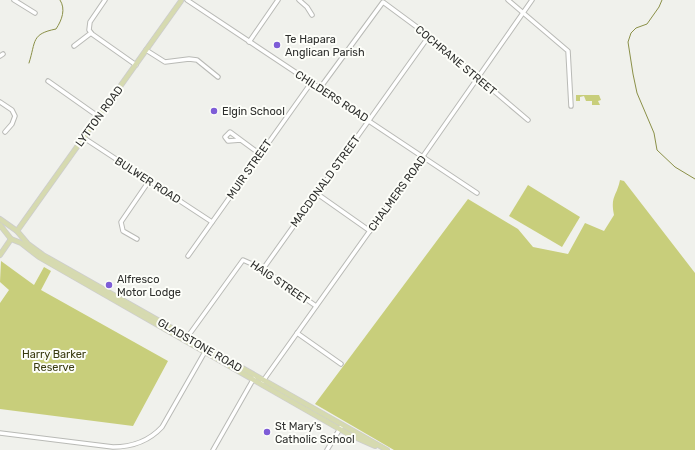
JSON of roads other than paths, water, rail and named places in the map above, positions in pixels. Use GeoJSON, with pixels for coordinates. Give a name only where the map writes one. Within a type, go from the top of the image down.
{"type":"FeatureCollection","features":[{"type":"Feature","properties":{"kind":"main road","name":"LYTTON ROAD"},"geometry":{"type":"LineString","coordinates":[[16,232],[146,50],[184,0]]}},
{"type":"Feature","properties":{"kind":"main road","name":"GLADSTONE ROAD"},"geometry":{"type":"LineString","coordinates":[[0,220],[43,256],[206,351],[381,450]]}},
{"type":"Feature","properties":{"kind":"main road","name":"GLADSTONE ROAD"},"geometry":{"type":"LineString","coordinates":[[0,225],[12,238],[39,258],[186,339]]}},
{"type":"Feature","properties":{"kind":"main road"},"geometry":{"type":"LineString","coordinates":[[12,238],[10,232],[16,232]]}},
{"type":"Feature","properties":{"kind":"main road"},"geometry":{"type":"LineString","coordinates":[[0,255],[16,232]]}},
{"type":"Feature","properties":{"kind":"main road","name":"GLADSTONE ROAD"},"geometry":{"type":"LineString","coordinates":[[341,428],[387,450]]}},
{"type":"Feature","properties":{"kind":"street"},"geometry":{"type":"LineString","coordinates":[[14,0],[35,13]]}},
{"type":"Feature","properties":{"kind":"street"},"geometry":{"type":"LineString","coordinates":[[105,0],[90,22],[89,27],[91,33],[136,65]]}},
{"type":"Feature","properties":{"kind":"street","name":"CHILDERS ROAD"},"geometry":{"type":"LineString","coordinates":[[184,0],[369,120],[478,193]]}},
{"type":"Feature","properties":{"kind":"street"},"geometry":{"type":"LineString","coordinates":[[249,42],[278,0]]}},
{"type":"Feature","properties":{"kind":"street"},"geometry":{"type":"LineString","coordinates":[[299,0],[307,7],[312,15]]}},
{"type":"Feature","properties":{"kind":"street"},"geometry":{"type":"LineString","coordinates":[[508,0],[569,54],[571,106]]}},
{"type":"Feature","properties":{"kind":"street","name":"CHALMERS ROAD"},"geometry":{"type":"LineString","coordinates":[[262,383],[532,0]]}},
{"type":"Feature","properties":{"kind":"street","name":"COCHRANE STREET"},"geometry":{"type":"LineString","coordinates":[[320,88],[379,4],[382,2],[429,36],[528,120]]}},
{"type":"Feature","properties":{"kind":"street"},"geometry":{"type":"LineString","coordinates":[[74,46],[91,33]]}},
{"type":"Feature","properties":{"kind":"street","name":"MACDONALD STREET"},"geometry":{"type":"LineString","coordinates":[[263,269],[429,36]]}},
{"type":"Feature","properties":{"kind":"street"},"geometry":{"type":"LineString","coordinates":[[146,50],[165,62],[189,59],[197,60],[218,77]]}},
{"type":"Feature","properties":{"kind":"street"},"geometry":{"type":"LineString","coordinates":[[48,81],[99,117]]}},
{"type":"Feature","properties":{"kind":"street","name":"MUIR STREET"},"geometry":{"type":"LineString","coordinates":[[188,256],[311,83]]}},
{"type":"Feature","properties":{"kind":"street"},"geometry":{"type":"LineString","coordinates":[[0,102],[12,110],[15,116],[12,124],[5,132]]}},
{"type":"Feature","properties":{"kind":"street","name":"BULWER ROAD"},"geometry":{"type":"LineString","coordinates":[[84,138],[212,222]]}},
{"type":"Feature","properties":{"kind":"street"},"geometry":{"type":"LineString","coordinates":[[241,140],[260,154]]}},
{"type":"Feature","properties":{"kind":"street"},"geometry":{"type":"LineString","coordinates":[[137,239],[123,230],[121,222],[149,181]]}},
{"type":"Feature","properties":{"kind":"street"},"geometry":{"type":"LineString","coordinates":[[316,193],[370,231]]}},
{"type":"Feature","properties":{"kind":"street","name":"HAIG STREET"},"geometry":{"type":"LineString","coordinates":[[186,339],[243,260],[263,269],[316,306]]}},
{"type":"Feature","properties":{"kind":"street"},"geometry":{"type":"LineString","coordinates":[[297,333],[341,364]]}},
{"type":"Feature","properties":{"kind":"street"},"geometry":{"type":"LineString","coordinates":[[0,433],[113,447],[122,447],[141,442],[154,434],[162,426],[206,351]]}},
{"type":"Feature","properties":{"kind":"street"},"geometry":{"type":"LineString","coordinates":[[213,450],[254,378]]}},
{"type":"Feature","properties":{"kind":"street"},"geometry":{"type":"LineString","coordinates":[[327,450],[341,428]]}},
{"type":"Feature","properties":{"kind":"waterway"},"geometry":{"type":"LineString","coordinates":[[29,63],[34,44],[38,36],[42,33],[56,29],[60,22],[63,11],[60,0]]}},
{"type":"Feature","properties":{"kind":"waterway"},"geometry":{"type":"LineString","coordinates":[[662,0],[647,24],[636,28],[631,33],[628,42],[633,74],[637,93],[654,133],[657,150],[675,167],[695,179]]}},
{"type":"Feature","properties":{"kind":"place","name":"Te Hapara Anglican Parish"},"geometry":{"type":"Point","coordinates":[277,45]}},
{"type":"Feature","properties":{"kind":"place","name":"Elgin School"},"geometry":{"type":"Point","coordinates":[214,111]}},
{"type":"Feature","properties":{"kind":"place","name":"Alfresco Motor Lodge"},"geometry":{"type":"Point","coordinates":[109,285]}},
{"type":"Feature","properties":{"kind":"place","name":"St Mary's Catholic School"},"geometry":{"type":"Point","coordinates":[267,432]}},
{"type":"Feature","properties":{"kind":"park label","name":"Harry Barker Reserve"},"geometry":{"type":"Point","coordinates":[54,360]}}]}
